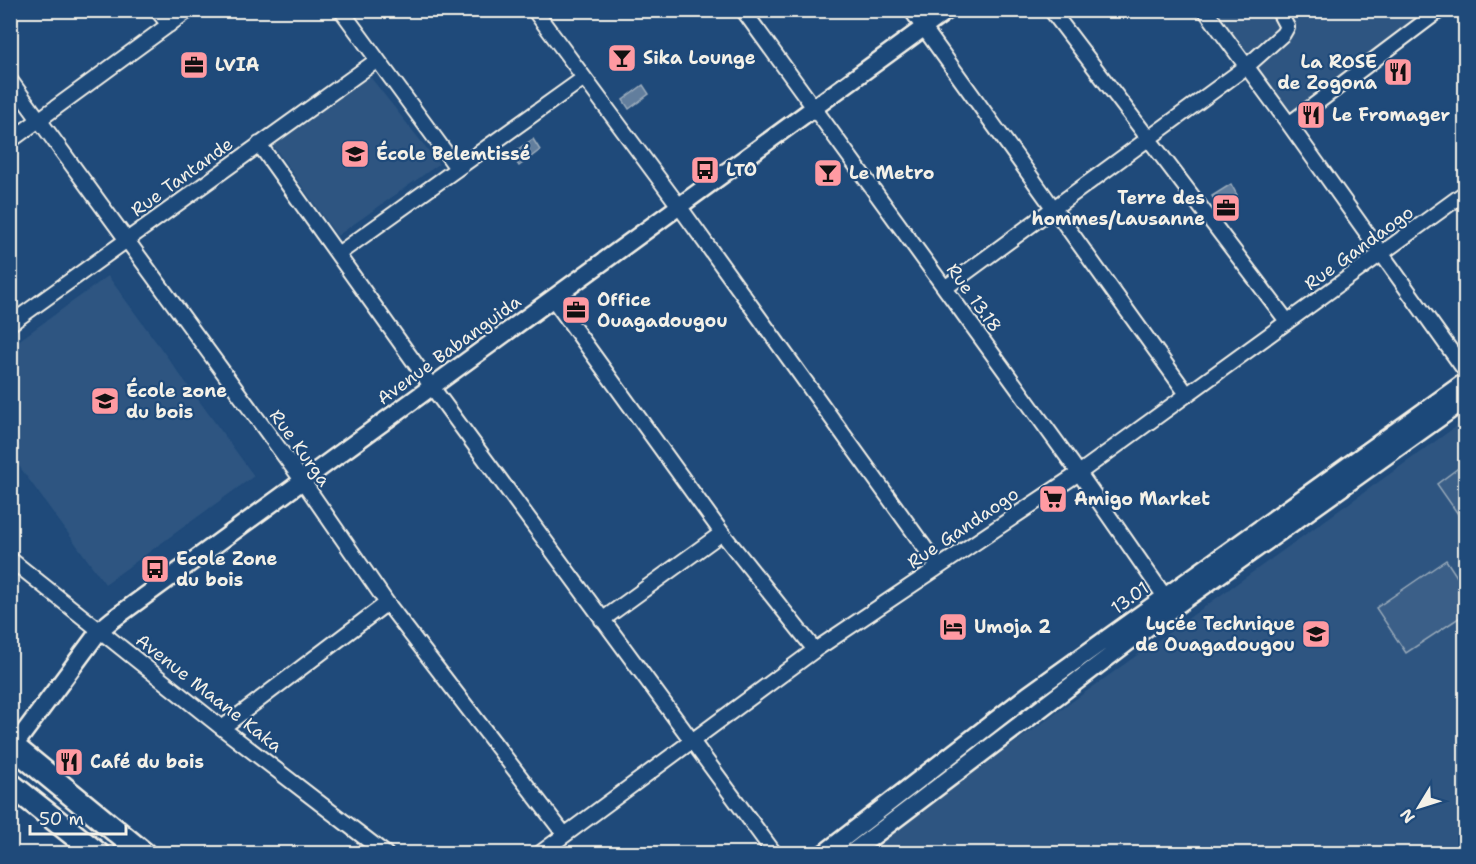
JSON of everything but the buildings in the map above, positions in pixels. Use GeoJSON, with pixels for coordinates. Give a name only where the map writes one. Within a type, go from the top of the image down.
{"type":"FeatureCollection","features":[{"type":"Feature","properties":{"kind":"highway"},"geometry":{"type":"LineString","coordinates":[[12,749],[144,854]]}},
{"type":"Feature","properties":{"kind":"highway"},"geometry":{"type":"LineString","coordinates":[[10,784],[99,854]]}},
{"type":"Feature","properties":{"kind":"street"},"geometry":{"type":"LineString","coordinates":[[157,10],[169,25]]}},
{"type":"Feature","properties":{"kind":"street"},"geometry":{"type":"LineString","coordinates":[[10,141],[189,10]]}},
{"type":"Feature","properties":{"kind":"street"},"geometry":{"type":"LineString","coordinates":[[341,10],[376,61],[458,168]]}},
{"type":"Feature","properties":{"kind":"street"},"geometry":{"type":"LineString","coordinates":[[534,10],[679,206],[938,566]]}},
{"type":"Feature","properties":{"kind":"street","name":"Rue 13.18"},"geometry":{"type":"LineString","coordinates":[[743,10],[1079,473],[1169,603]]}},
{"type":"Feature","properties":{"kind":"street"},"geometry":{"type":"LineString","coordinates":[[911,10],[1187,394]]}},
{"type":"Feature","properties":{"kind":"street","name":"Avenue Babanguida"},"geometry":{"type":"LineString","coordinates":[[12,749],[100,630],[302,480],[815,109],[948,10]]}},
{"type":"Feature","properties":{"kind":"street"},"geometry":{"type":"LineString","coordinates":[[1052,10],[1287,321]]}},
{"type":"Feature","properties":{"kind":"street"},"geometry":{"type":"LineString","coordinates":[[1205,10],[1466,372]]}},
{"type":"Feature","properties":{"kind":"street"},"geometry":{"type":"LineString","coordinates":[[945,288],[1246,67],[1283,34],[1287,27],[1278,10]]}},
{"type":"Feature","properties":{"kind":"street"},"geometry":{"type":"LineString","coordinates":[[1289,124],[1440,10]]}},
{"type":"Feature","properties":{"kind":"street","name":"Rue Tantande"},"geometry":{"type":"LineString","coordinates":[[10,324],[376,61]]}},
{"type":"Feature","properties":{"kind":"street"},"geometry":{"type":"LineString","coordinates":[[338,254],[584,78]]}},
{"type":"Feature","properties":{"kind":"street","name":"Rue Kurga"},"geometry":{"type":"LineString","coordinates":[[10,80],[302,480],[387,603],[564,834]]}},
{"type":"Feature","properties":{"kind":"street"},"geometry":{"type":"LineString","coordinates":[[259,144],[432,387],[775,854]]}},
{"type":"Feature","properties":{"kind":"street","name":"Rue Gandaogo"},"geometry":{"type":"LineString","coordinates":[[539,854],[693,743],[815,650],[1079,473],[1466,192]]}},
{"type":"Feature","properties":{"kind":"street"},"geometry":{"type":"LineString","coordinates":[[553,299],[722,534],[815,650]]}},
{"type":"Feature","properties":{"kind":"street","name":"13.01"},"geometry":{"type":"LineString","coordinates":[[850,854],[1360,454],[1466,381]]}},
{"type":"Feature","properties":{"kind":"street","name":"13.01"},"geometry":{"type":"LineString","coordinates":[[823,854],[1028,695],[1169,603],[1466,399]]}},
{"type":"Feature","properties":{"kind":"street"},"geometry":{"type":"LineString","coordinates":[[602,620],[722,534]]}},
{"type":"Feature","properties":{"kind":"street","name":"Avenue Maane Kaka"},"geometry":{"type":"LineString","coordinates":[[10,559],[222,728],[386,854]]}},
{"type":"Feature","properties":{"kind":"street"},"geometry":{"type":"LineString","coordinates":[[222,728],[387,603]]}},
{"type":"Feature","properties":{"kind":"shaded area"},"geometry":{"type":"Polygon","coordinates":[[[1212,10],[1427,11],[1290,116],[1212,10]]]}},
{"type":"Feature","properties":{"kind":"shaded area","name":"École Belemtissé"},"geometry":{"type":"Polygon","coordinates":[[[364,69],[439,164],[337,236],[272,144],[364,69]]]}},
{"type":"Feature","properties":{"kind":"shaded area"},"geometry":{"type":"Polygon","coordinates":[[[643,85],[649,94],[629,109],[623,100],[643,85]]]}},
{"type":"Feature","properties":{"kind":"shaded area"},"geometry":{"type":"Polygon","coordinates":[[[533,139],[540,150],[519,166],[511,154],[533,139]]]}},
{"type":"Feature","properties":{"kind":"shaded area"},"geometry":{"type":"Polygon","coordinates":[[[1231,184],[1237,195],[1218,206],[1212,196],[1231,184]]]}},
{"type":"Feature","properties":{"kind":"shaded area","name":"École zone du bois"},"geometry":{"type":"Polygon","coordinates":[[[108,276],[254,476],[105,584],[11,455],[10,347],[108,276]]]}},
{"type":"Feature","properties":{"kind":"shaded area","name":"Lycée Technique de Ouagadougou"},"geometry":{"type":"Polygon","coordinates":[[[1465,420],[1465,853],[874,854],[868,848],[1465,420]]]}},
{"type":"Feature","properties":{"kind":"shaded area"},"geometry":{"type":"Polygon","coordinates":[[[1465,463],[1465,524],[1437,484],[1465,463]]]}},
{"type":"Feature","properties":{"kind":"shaded area"},"geometry":{"type":"Polygon","coordinates":[[[1446,560],[1465,589],[1465,614],[1406,653],[1376,608],[1446,560]]]}},
{"type":"Feature","properties":{"kind":"place","name":"Sika Lounge"},"geometry":{"type":"Point","coordinates":[622,58]}},
{"type":"Feature","properties":{"kind":"place","name":"LVIA"},"geometry":{"type":"Point","coordinates":[194,65]}},
{"type":"Feature","properties":{"kind":"place","name":"La ROSE de Zogona"},"geometry":{"type":"Point","coordinates":[1398,72]}},
{"type":"Feature","properties":{"kind":"place","name":"Le Fromager"},"geometry":{"type":"Point","coordinates":[1311,115]}},
{"type":"Feature","properties":{"kind":"place","name":"École Belemtissé"},"geometry":{"type":"Point","coordinates":[355,154]}},
{"type":"Feature","properties":{"kind":"place","name":"LTO"},"geometry":{"type":"Point","coordinates":[705,170]}},
{"type":"Feature","properties":{"kind":"place","name":"Le Metro"},"geometry":{"type":"Point","coordinates":[828,173]}},
{"type":"Feature","properties":{"kind":"place","name":"Terre des hommes/Lausanne"},"geometry":{"type":"Point","coordinates":[1226,208]}},
{"type":"Feature","properties":{"kind":"place","name":"Office Ouagadougou"},"geometry":{"type":"Point","coordinates":[576,310]}},
{"type":"Feature","properties":{"kind":"place","name":"École zone du bois"},"geometry":{"type":"Point","coordinates":[105,401]}},
{"type":"Feature","properties":{"kind":"place","name":"Amigo Market"},"geometry":{"type":"Point","coordinates":[1053,499]}},
{"type":"Feature","properties":{"kind":"place","name":"Ecole Zone du bois"},"geometry":{"type":"Point","coordinates":[155,569]}},
{"type":"Feature","properties":{"kind":"place","name":"Umoja 2"},"geometry":{"type":"Point","coordinates":[953,627]}},
{"type":"Feature","properties":{"kind":"place","name":"Lycée Technique de Ouagadougou"},"geometry":{"type":"Point","coordinates":[1316,634]}},
{"type":"Feature","properties":{"kind":"place","name":"Café du bois"},"geometry":{"type":"Point","coordinates":[69,762]}}]}
